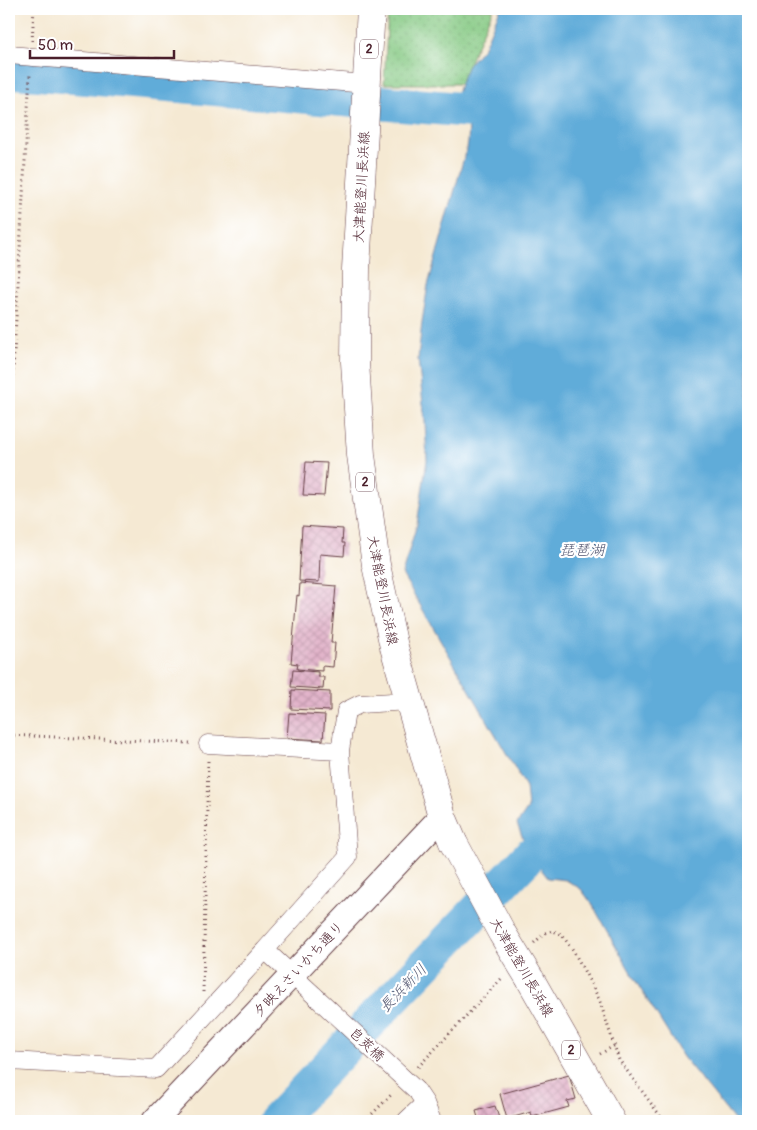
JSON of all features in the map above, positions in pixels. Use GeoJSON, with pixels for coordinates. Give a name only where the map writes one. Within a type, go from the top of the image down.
{"type":"FeatureCollection","features":[{"type":"Feature","properties":{"kind":"main road","name":"大津能登川長浜線"},"geometry":{"type":"LineString","coordinates":[[371,9],[356,269],[355,362],[361,455],[376,565],[394,647],[442,816],[453,842],[502,933],[519,976],[611,1121]]}},
{"type":"Feature","properties":{"kind":"street"},"geometry":{"type":"LineString","coordinates":[[9,55],[366,95]]}},
{"type":"Feature","properties":{"kind":"street"},"geometry":{"type":"LineString","coordinates":[[9,1062],[156,1069],[348,857],[340,751],[346,711],[360,704],[409,701]]}},
{"type":"Feature","properties":{"kind":"street"},"geometry":{"type":"LineString","coordinates":[[208,744],[340,751]]}},
{"type":"Feature","properties":{"kind":"street","name":"夕映えさいかち通り"},"geometry":{"type":"LineString","coordinates":[[154,1121],[442,816]]}},
{"type":"Feature","properties":{"kind":"street","name":"皀莢橋"},"geometry":{"type":"LineString","coordinates":[[265,950],[421,1097]]}},
{"type":"Feature","properties":{"kind":"street"},"geometry":{"type":"LineString","coordinates":[[406,1121],[421,1097]]}},
{"type":"Feature","properties":{"kind":"street"},"geometry":{"type":"LineString","coordinates":[[421,1097],[432,1121]]}},
{"type":"Feature","properties":{"kind":"path"},"geometry":{"type":"LineString","coordinates":[[9,441],[29,85]]}},
{"type":"Feature","properties":{"kind":"path"},"geometry":{"type":"LineString","coordinates":[[9,735],[208,744],[202,1017]]}},
{"type":"Feature","properties":{"kind":"path"},"geometry":{"type":"LineString","coordinates":[[533,944],[546,933],[553,930],[561,934],[573,950],[599,999],[619,1060],[664,1121]]}},
{"type":"Feature","properties":{"kind":"path"},"geometry":{"type":"LineString","coordinates":[[416,1070],[519,976]]}},
{"type":"Feature","properties":{"kind":"path"},"geometry":{"type":"LineString","coordinates":[[595,1057],[614,1046]]}},
{"type":"Feature","properties":{"kind":"path"},"geometry":{"type":"LineString","coordinates":[[365,1121],[397,1089]]}},
{"type":"Feature","properties":{"kind":"green space"},"geometry":{"type":"Polygon","coordinates":[[[388,9],[493,9],[460,84],[384,84],[388,9]]]}},
{"type":"Feature","properties":{"kind":"water","name":"琵琶湖"},"geometry":{"type":"Polygon","coordinates":[[[500,9],[748,9],[748,1121],[735,1121],[683,1057],[638,985],[592,904],[581,889],[566,880],[548,878],[530,855],[517,824],[528,808],[526,787],[402,574],[417,524],[427,460],[418,359],[422,322],[428,285],[468,143],[469,124],[452,110],[468,65],[484,47],[500,9]]]}},
{"type":"Feature","properties":{"kind":"water"},"geometry":{"type":"Polygon","coordinates":[[[288,1097],[297,1107],[284,1121],[266,1121],[288,1097]]]}},
{"type":"Feature","properties":{"kind":"building"},"geometry":{"type":"Polygon","coordinates":[[[306,462],[327,463],[324,496],[303,495],[306,462]]]}},
{"type":"Feature","properties":{"kind":"building"},"geometry":{"type":"Polygon","coordinates":[[[302,526],[343,529],[342,543],[345,543],[344,556],[320,554],[319,582],[299,581],[302,526]]]}},
{"type":"Feature","properties":{"kind":"building"},"geometry":{"type":"Polygon","coordinates":[[[300,583],[336,586],[331,643],[335,643],[333,667],[322,666],[322,671],[297,669],[298,664],[291,663],[297,595],[299,596],[300,583]]]}},
{"type":"Feature","properties":{"kind":"building"},"geometry":{"type":"Polygon","coordinates":[[[293,670],[318,672],[318,677],[324,677],[323,689],[291,687],[293,670]]]}},
{"type":"Feature","properties":{"kind":"building"},"geometry":{"type":"Polygon","coordinates":[[[292,690],[330,692],[330,711],[291,709],[292,690]]]}},
{"type":"Feature","properties":{"kind":"building"},"geometry":{"type":"Polygon","coordinates":[[[289,713],[325,715],[323,740],[287,738],[289,713]]]}},
{"type":"Feature","properties":{"kind":"building"},"geometry":{"type":"Polygon","coordinates":[[[569,1075],[576,1099],[567,1101],[569,1107],[532,1117],[531,1112],[507,1119],[500,1094],[569,1075]]]}},
{"type":"Feature","properties":{"kind":"building"},"geometry":{"type":"Polygon","coordinates":[[[495,1106],[500,1121],[479,1121],[476,1111],[495,1106]]]}},
{"type":"Feature","properties":{"kind":"waterway"},"geometry":{"type":"LineString","coordinates":[[9,71],[501,113]]}},
{"type":"Feature","properties":{"kind":"waterway","name":"長浜新川"},"geometry":{"type":"LineString","coordinates":[[275,1121],[530,855],[571,829]]}}]}
